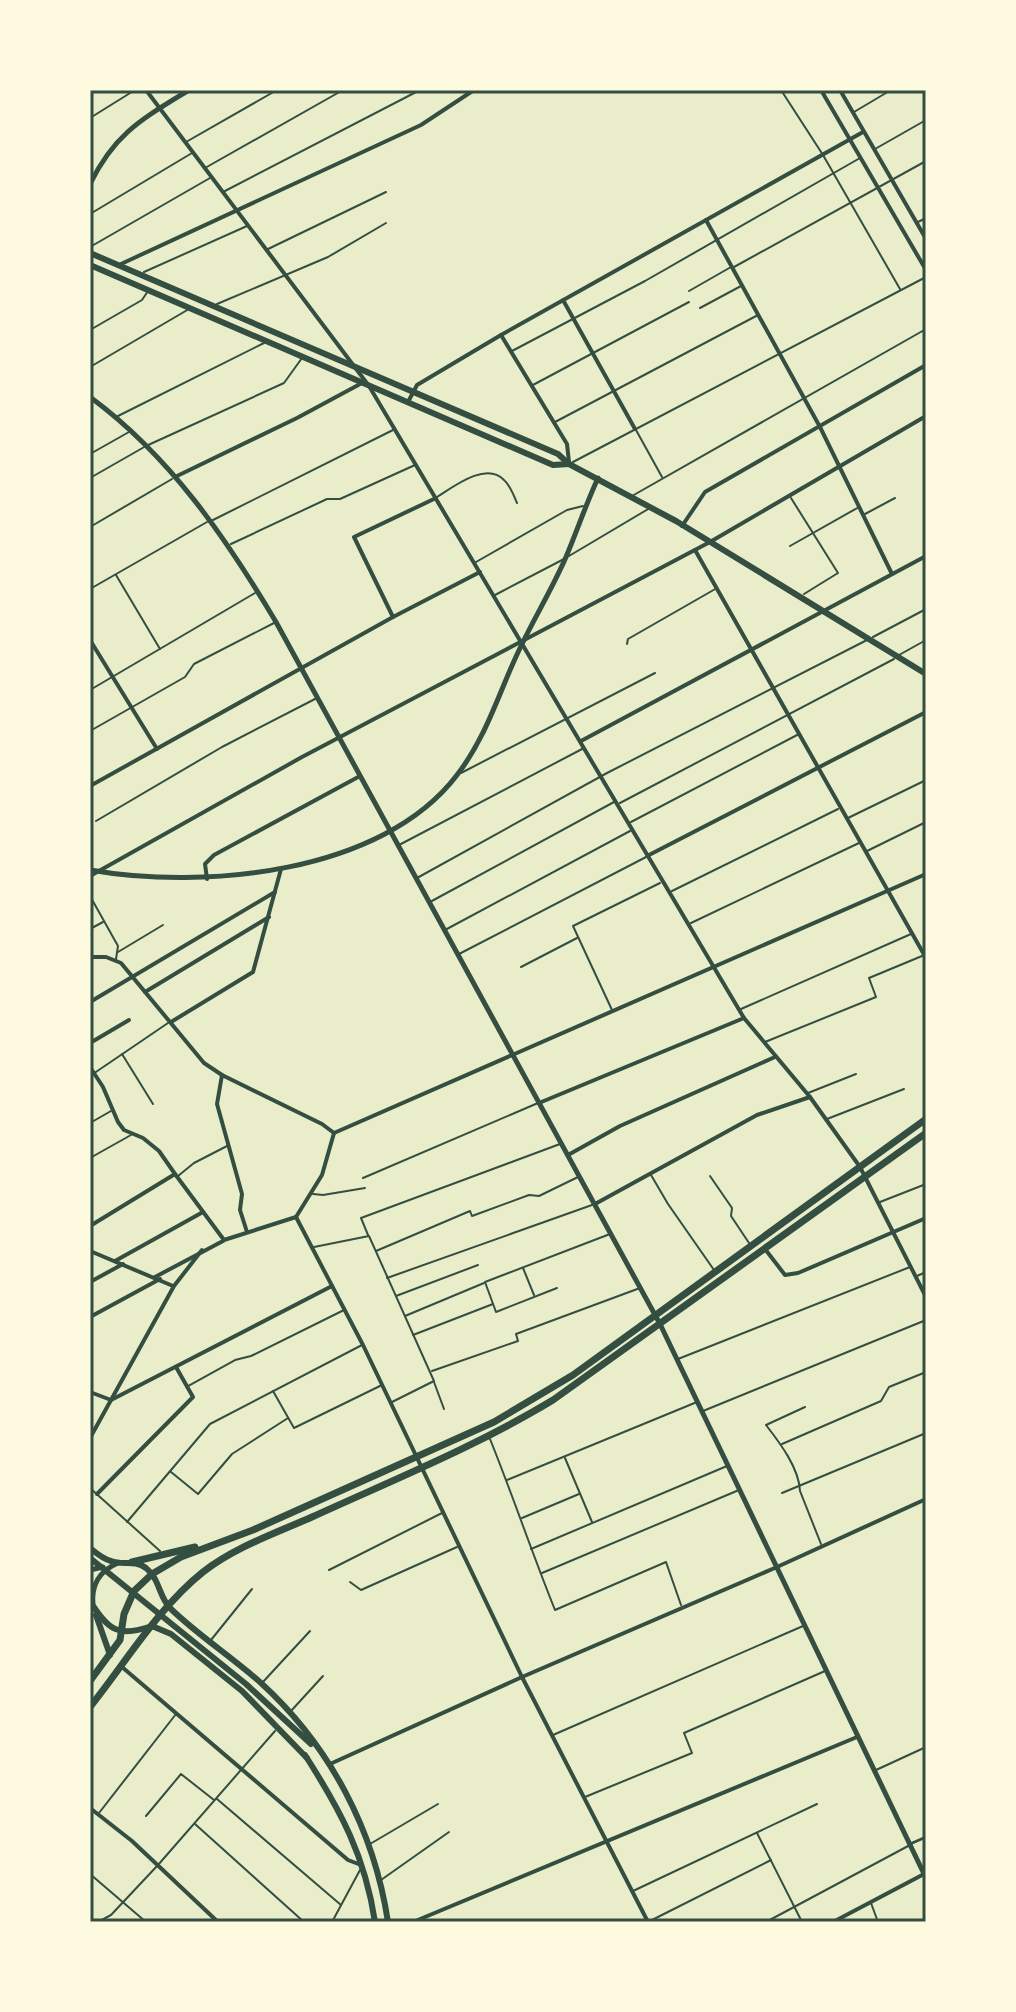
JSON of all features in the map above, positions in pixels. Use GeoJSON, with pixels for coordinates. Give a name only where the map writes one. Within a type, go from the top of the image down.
{"type":"FeatureCollection","features":[{"type":"Feature","properties":{"kind":"main road"},"geometry":{"type":"LineString","coordinates":[[90,253],[558,454],[569,464],[652,507],[926,674]]}},
{"type":"Feature","properties":{"kind":"main road"},"geometry":{"type":"LineString","coordinates":[[90,265],[553,465],[569,464]]}},
{"type":"Feature","properties":{"kind":"main road"},"geometry":{"type":"LineString","coordinates":[[90,1548],[112,1562],[132,1562],[216,1542],[253,1530],[494,1422],[533,1400],[655,1315],[926,1119]]}},
{"type":"Feature","properties":{"kind":"main road"},"geometry":{"type":"LineString","coordinates":[[90,1707],[152,1626],[203,1572],[224,1558],[489,1436],[553,1400],[926,1133]]}},
{"type":"Feature","properties":{"kind":"main road"},"geometry":{"type":"LineString","coordinates":[[90,1681],[120,1640],[124,1614],[134,1591],[152,1574],[216,1542]]}},
{"type":"Feature","properties":{"kind":"main road"},"geometry":{"type":"LineString","coordinates":[[90,1558],[226,1668],[282,1724],[338,1807],[364,1866],[375,1922]]}},
{"type":"Feature","properties":{"kind":"main road"},"geometry":{"type":"LineString","coordinates":[[132,1562],[152,1574],[168,1607],[262,1684],[324,1755],[345,1789],[369,1844],[388,1922]]}},
{"type":"Feature","properties":{"kind":"main road"},"geometry":{"type":"LineString","coordinates":[[91,1604],[110,1655]]}},
{"type":"Feature","properties":{"kind":"main road"},"geometry":{"type":"LineString","coordinates":[[96,1615],[113,1629],[122,1632],[152,1626],[171,1634],[324,1755]]}},
{"type":"Feature","properties":{"kind":"street"},"geometry":{"type":"LineString","coordinates":[[146,90],[366,384],[475,562],[744,1018],[808,1096],[860,1167],[926,1297]]}},
{"type":"Feature","properties":{"kind":"street"},"geometry":{"type":"LineString","coordinates":[[90,184],[104,156],[128,130],[189,90]]}},
{"type":"Feature","properties":{"kind":"street"},"geometry":{"type":"LineString","coordinates":[[119,265],[421,125],[474,90]]}},
{"type":"Feature","properties":{"kind":"street"},"geometry":{"type":"LineString","coordinates":[[821,90],[926,270]]}},
{"type":"Feature","properties":{"kind":"street"},"geometry":{"type":"LineString","coordinates":[[840,90],[926,239]]}},
{"type":"Feature","properties":{"kind":"street"},"geometry":{"type":"LineString","coordinates":[[408,402],[417,385],[501,335],[863,132]]}},
{"type":"Feature","properties":{"kind":"street"},"geometry":{"type":"LineString","coordinates":[[706,220],[820,427],[892,574]]}},
{"type":"Feature","properties":{"kind":"street"},"geometry":{"type":"LineString","coordinates":[[563,300],[635,429]]}},
{"type":"Feature","properties":{"kind":"street"},"geometry":{"type":"LineString","coordinates":[[501,335],[567,444],[569,464]]}},
{"type":"Feature","properties":{"kind":"street"},"geometry":{"type":"LineString","coordinates":[[682,526],[705,492],[926,365]]}},
{"type":"Feature","properties":{"kind":"street"},"geometry":{"type":"LineString","coordinates":[[175,477],[366,384]]}},
{"type":"Feature","properties":{"kind":"street"},"geometry":{"type":"LineString","coordinates":[[90,397],[146,446],[230,545],[276,622],[660,1324],[925,1875],[833,1922]]}},
{"type":"Feature","properties":{"kind":"street"},"geometry":{"type":"LineString","coordinates":[[90,876],[230,796],[710,542],[926,416]]}},
{"type":"Feature","properties":{"kind":"street"},"geometry":{"type":"LineString","coordinates":[[90,870],[160,879],[207,879],[281,869],[339,852],[389,830],[429,804],[457,775],[495,710],[522,643],[565,558],[598,478]]}},
{"type":"Feature","properties":{"kind":"street"},"geometry":{"type":"LineString","coordinates":[[393,617],[354,537],[436,498]]}},
{"type":"Feature","properties":{"kind":"street"},"geometry":{"type":"LineString","coordinates":[[695,550],[925,957]]}},
{"type":"Feature","properties":{"kind":"street"},"geometry":{"type":"LineString","coordinates":[[581,741],[925,558]]}},
{"type":"Feature","properties":{"kind":"street"},"geometry":{"type":"LineString","coordinates":[[90,786],[393,617],[480,572]]}},
{"type":"Feature","properties":{"kind":"street"},"geometry":{"type":"LineString","coordinates":[[90,640],[157,749]]}},
{"type":"Feature","properties":{"kind":"street"},"geometry":{"type":"LineString","coordinates":[[649,855],[926,712]]}},
{"type":"Feature","properties":{"kind":"street"},"geometry":{"type":"LineString","coordinates":[[207,879],[205,864],[214,855],[360,776]]}},
{"type":"Feature","properties":{"kind":"street"},"geometry":{"type":"LineString","coordinates":[[171,1022],[253,972],[281,869]]}},
{"type":"Feature","properties":{"kind":"street"},"geometry":{"type":"LineString","coordinates":[[334,1133],[926,874]]}},
{"type":"Feature","properties":{"kind":"street"},"geometry":{"type":"LineString","coordinates":[[90,1002],[275,892]]}},
{"type":"Feature","properties":{"kind":"street"},"geometry":{"type":"LineString","coordinates":[[145,992],[269,917]]}},
{"type":"Feature","properties":{"kind":"street"},"geometry":{"type":"LineString","coordinates":[[90,957],[115,960],[204,1063],[334,1133]]}},
{"type":"Feature","properties":{"kind":"street"},"geometry":{"type":"LineString","coordinates":[[539,1103],[744,1018]]}},
{"type":"Feature","properties":{"kind":"street"},"geometry":{"type":"LineString","coordinates":[[90,1043],[129,1020]]}},
{"type":"Feature","properties":{"kind":"street"},"geometry":{"type":"LineString","coordinates":[[568,1155],[620,1126],[776,1057]]}},
{"type":"Feature","properties":{"kind":"street"},"geometry":{"type":"LineString","coordinates":[[90,1067],[92,1075],[103,1087],[111,1111],[124,1130],[159,1151],[224,1240]]}},
{"type":"Feature","properties":{"kind":"street"},"geometry":{"type":"LineString","coordinates":[[222,1075],[217,1104],[242,1194],[240,1210],[247,1232]]}},
{"type":"Feature","properties":{"kind":"street"},"geometry":{"type":"LineString","coordinates":[[595,1204],[757,1115],[808,1096]]}},
{"type":"Feature","properties":{"kind":"street"},"geometry":{"type":"LineString","coordinates":[[90,1317],[202,1250],[296,1217],[327,1163],[334,1133]]}},
{"type":"Feature","properties":{"kind":"street"},"geometry":{"type":"LineString","coordinates":[[90,1226],[176,1175]]}},
{"type":"Feature","properties":{"kind":"street"},"geometry":{"type":"LineString","coordinates":[[115,1261],[203,1212]]}},
{"type":"Feature","properties":{"kind":"street"},"geometry":{"type":"LineString","coordinates":[[296,1217],[363,1345],[522,1677],[648,1922]]}},
{"type":"Feature","properties":{"kind":"street"},"geometry":{"type":"LineString","coordinates":[[765,1249],[785,1275],[798,1273],[926,1218]]}},
{"type":"Feature","properties":{"kind":"street"},"geometry":{"type":"LineString","coordinates":[[90,1438],[174,1286],[202,1250]]}},
{"type":"Feature","properties":{"kind":"street"},"geometry":{"type":"LineString","coordinates":[[90,1251],[174,1286]]}},
{"type":"Feature","properties":{"kind":"street"},"geometry":{"type":"LineString","coordinates":[[90,1282],[123,1264]]}},
{"type":"Feature","properties":{"kind":"street"},"geometry":{"type":"LineString","coordinates":[[90,1392],[111,1400],[332,1286]]}},
{"type":"Feature","properties":{"kind":"street"},"geometry":{"type":"LineString","coordinates":[[97,1494],[193,1397],[176,1367]]}},
{"type":"Feature","properties":{"kind":"street"},"geometry":{"type":"LineString","coordinates":[[330,1764],[926,1499]]}},
{"type":"Feature","properties":{"kind":"street"},"geometry":{"type":"LineString","coordinates":[[90,1570],[119,1562]]}},
{"type":"Feature","properties":{"kind":"street"},"geometry":{"type":"LineString","coordinates":[[91,1604],[100,1575],[119,1562]]}},
{"type":"Feature","properties":{"kind":"street"},"geometry":{"type":"LineString","coordinates":[[122,1667],[348,1860],[364,1866]]}},
{"type":"Feature","properties":{"kind":"street"},"geometry":{"type":"LineString","coordinates":[[413,1922],[859,1736]]}},
{"type":"Feature","properties":{"kind":"street"},"geometry":{"type":"LineString","coordinates":[[90,1808],[158,1865],[218,1922]]}},
{"type":"Feature","properties":{"kind":"street"},"geometry":{"type":"LineString","coordinates":[[910,1844],[926,1837]]}},
{"type":"Feature","properties":{"kind":"lane"},"geometry":{"type":"LineString","coordinates":[[90,118],[135,90]]}},
{"type":"Feature","properties":{"kind":"lane"},"geometry":{"type":"LineString","coordinates":[[185,143],[277,90]]}},
{"type":"Feature","properties":{"kind":"lane"},"geometry":{"type":"LineString","coordinates":[[204,169],[343,90]]}},
{"type":"Feature","properties":{"kind":"lane"},"geometry":{"type":"LineString","coordinates":[[222,193],[420,90]]}},
{"type":"Feature","properties":{"kind":"lane"},"geometry":{"type":"LineString","coordinates":[[781,90],[834,173],[900,290]]}},
{"type":"Feature","properties":{"kind":"lane"},"geometry":{"type":"LineString","coordinates":[[853,112],[891,90]]}},
{"type":"Feature","properties":{"kind":"lane"},"geometry":{"type":"LineString","coordinates":[[874,150],[926,120]]}},
{"type":"Feature","properties":{"kind":"lane"},"geometry":{"type":"LineString","coordinates":[[90,214],[192,153]]}},
{"type":"Feature","properties":{"kind":"lane"},"geometry":{"type":"LineString","coordinates":[[511,352],[717,240],[860,157]]}},
{"type":"Feature","properties":{"kind":"lane"},"geometry":{"type":"LineString","coordinates":[[689,291],[926,161]]}},
{"type":"Feature","properties":{"kind":"lane"},"geometry":{"type":"LineString","coordinates":[[90,247],[211,178]]}},
{"type":"Feature","properties":{"kind":"lane"},"geometry":{"type":"LineString","coordinates":[[265,250],[386,192]]}},
{"type":"Feature","properties":{"kind":"lane"},"geometry":{"type":"LineString","coordinates":[[916,223],[926,218]]}},
{"type":"Feature","properties":{"kind":"lane"},"geometry":{"type":"LineString","coordinates":[[212,306],[350,245],[386,223]]}},
{"type":"Feature","properties":{"kind":"lane"},"geometry":{"type":"LineString","coordinates":[[139,274],[247,226]]}},
{"type":"Feature","properties":{"kind":"lane"},"geometry":{"type":"LineString","coordinates":[[569,464],[926,277]]}},
{"type":"Feature","properties":{"kind":"lane"},"geometry":{"type":"LineString","coordinates":[[700,308],[742,285]]}},
{"type":"Feature","properties":{"kind":"lane"},"geometry":{"type":"LineString","coordinates":[[90,330],[142,300],[148,291]]}},
{"type":"Feature","properties":{"kind":"lane"},"geometry":{"type":"LineString","coordinates":[[531,386],[689,302]]}},
{"type":"Feature","properties":{"kind":"lane"},"geometry":{"type":"LineString","coordinates":[[90,367],[190,309]]}},
{"type":"Feature","properties":{"kind":"lane"},"geometry":{"type":"LineString","coordinates":[[554,422],[758,315]]}},
{"type":"Feature","properties":{"kind":"lane"},"geometry":{"type":"LineString","coordinates":[[631,496],[926,329]]}},
{"type":"Feature","properties":{"kind":"lane"},"geometry":{"type":"LineString","coordinates":[[115,418],[266,342]]}},
{"type":"Feature","properties":{"kind":"lane"},"geometry":{"type":"LineString","coordinates":[[90,478],[146,446],[284,383],[303,357]]}},
{"type":"Feature","properties":{"kind":"lane"},"geometry":{"type":"LineString","coordinates":[[90,409],[99,403]]}},
{"type":"Feature","properties":{"kind":"lane"},"geometry":{"type":"LineString","coordinates":[[90,589],[211,521],[395,429]]}},
{"type":"Feature","properties":{"kind":"lane"},"geometry":{"type":"LineString","coordinates":[[635,429],[662,478]]}},
{"type":"Feature","properties":{"kind":"lane"},"geometry":{"type":"LineString","coordinates":[[90,454],[130,431]]}},
{"type":"Feature","properties":{"kind":"lane"},"geometry":{"type":"LineString","coordinates":[[230,545],[327,499],[340,499],[416,465]]}},
{"type":"Feature","properties":{"kind":"lane"},"geometry":{"type":"LineString","coordinates":[[436,498],[472,477],[486,473],[504,479],[517,503]]}},
{"type":"Feature","properties":{"kind":"lane"},"geometry":{"type":"LineString","coordinates":[[90,527],[175,477]]}},
{"type":"Feature","properties":{"kind":"lane"},"geometry":{"type":"LineString","coordinates":[[790,497],[838,573],[799,597]]}},
{"type":"Feature","properties":{"kind":"lane"},"geometry":{"type":"LineString","coordinates":[[864,515],[895,498]]}},
{"type":"Feature","properties":{"kind":"lane"},"geometry":{"type":"LineString","coordinates":[[475,562],[567,510],[585,506]]}},
{"type":"Feature","properties":{"kind":"lane"},"geometry":{"type":"LineString","coordinates":[[790,546],[860,506]]}},
{"type":"Feature","properties":{"kind":"lane"},"geometry":{"type":"LineString","coordinates":[[494,596],[652,507]]}},
{"type":"Feature","properties":{"kind":"lane"},"geometry":{"type":"LineString","coordinates":[[116,574],[160,649]]}},
{"type":"Feature","properties":{"kind":"lane"},"geometry":{"type":"LineString","coordinates":[[627,644],[628,639],[717,588]]}},
{"type":"Feature","properties":{"kind":"lane"},"geometry":{"type":"LineString","coordinates":[[90,690],[258,591]]}},
{"type":"Feature","properties":{"kind":"lane"},"geometry":{"type":"LineString","coordinates":[[416,879],[603,777],[926,609]]}},
{"type":"Feature","properties":{"kind":"lane"},"geometry":{"type":"LineString","coordinates":[[90,731],[185,677],[194,664],[276,622]]}},
{"type":"Feature","properties":{"kind":"lane"},"geometry":{"type":"LineString","coordinates":[[429,902],[926,640]]}},
{"type":"Feature","properties":{"kind":"lane"},"geometry":{"type":"LineString","coordinates":[[457,775],[655,673]]}},
{"type":"Feature","properties":{"kind":"lane"},"geometry":{"type":"LineString","coordinates":[[96,821],[222,747],[317,698]]}},
{"type":"Feature","properties":{"kind":"lane"},"geometry":{"type":"LineString","coordinates":[[630,823],[799,734]]}},
{"type":"Feature","properties":{"kind":"lane"},"geometry":{"type":"LineString","coordinates":[[398,846],[585,747]]}},
{"type":"Feature","properties":{"kind":"lane"},"geometry":{"type":"LineString","coordinates":[[847,819],[926,780]]}},
{"type":"Feature","properties":{"kind":"lane"},"geometry":{"type":"LineString","coordinates":[[671,892],[841,808]]}},
{"type":"Feature","properties":{"kind":"lane"},"geometry":{"type":"LineString","coordinates":[[866,851],[926,822]]}},
{"type":"Feature","properties":{"kind":"lane"},"geometry":{"type":"LineString","coordinates":[[444,931],[634,829]]}},
{"type":"Feature","properties":{"kind":"lane"},"geometry":{"type":"LineString","coordinates":[[690,924],[860,842]]}},
{"type":"Feature","properties":{"kind":"lane"},"geometry":{"type":"LineString","coordinates":[[458,955],[649,855]]}},
{"type":"Feature","properties":{"kind":"lane"},"geometry":{"type":"LineString","coordinates":[[612,1011],[573,926],[664,881]]}},
{"type":"Feature","properties":{"kind":"lane"},"geometry":{"type":"LineString","coordinates":[[90,896],[118,946],[115,960]]}},
{"type":"Feature","properties":{"kind":"lane"},"geometry":{"type":"LineString","coordinates":[[90,929],[104,921]]}},
{"type":"Feature","properties":{"kind":"lane"},"geometry":{"type":"LineString","coordinates":[[117,952],[163,925]]}},
{"type":"Feature","properties":{"kind":"lane"},"geometry":{"type":"LineString","coordinates":[[740,1010],[912,934]]}},
{"type":"Feature","properties":{"kind":"lane"},"geometry":{"type":"LineString","coordinates":[[521,967],[579,938]]}},
{"type":"Feature","properties":{"kind":"lane"},"geometry":{"type":"LineString","coordinates":[[917,943],[926,940]]}},
{"type":"Feature","properties":{"kind":"lane"},"geometry":{"type":"LineString","coordinates":[[764,1042],[876,997],[869,978],[925,957]]}},
{"type":"Feature","properties":{"kind":"lane"},"geometry":{"type":"LineString","coordinates":[[92,1075],[171,1022]]}},
{"type":"Feature","properties":{"kind":"lane"},"geometry":{"type":"LineString","coordinates":[[122,1053],[153,1104]]}},
{"type":"Feature","properties":{"kind":"lane"},"geometry":{"type":"LineString","coordinates":[[808,1096],[856,1074]]}},
{"type":"Feature","properties":{"kind":"lane"},"geometry":{"type":"LineString","coordinates":[[825,1119],[904,1089]]}},
{"type":"Feature","properties":{"kind":"lane"},"geometry":{"type":"LineString","coordinates":[[363,1178],[539,1103]]}},
{"type":"Feature","properties":{"kind":"lane"},"geometry":{"type":"LineString","coordinates":[[90,1123],[111,1111]]}},
{"type":"Feature","properties":{"kind":"lane"},"geometry":{"type":"LineString","coordinates":[[90,1158],[132,1134]]}},
{"type":"Feature","properties":{"kind":"lane"},"geometry":{"type":"LineString","coordinates":[[444,1409],[361,1218],[561,1143]]}},
{"type":"Feature","properties":{"kind":"lane"},"geometry":{"type":"LineString","coordinates":[[176,1175],[229,1145]]}},
{"type":"Feature","properties":{"kind":"lane"},"geometry":{"type":"LineString","coordinates":[[651,1174],[715,1272]]}},
{"type":"Feature","properties":{"kind":"lane"},"geometry":{"type":"LineString","coordinates":[[375,1252],[470,1211],[472,1216],[529,1195],[539,1196],[579,1176]]}},
{"type":"Feature","properties":{"kind":"lane"},"geometry":{"type":"LineString","coordinates":[[710,1176],[732,1208],[731,1216],[751,1246]]}},
{"type":"Feature","properties":{"kind":"lane"},"geometry":{"type":"LineString","coordinates":[[879,1202],[926,1184]]}},
{"type":"Feature","properties":{"kind":"lane"},"geometry":{"type":"LineString","coordinates":[[311,1194],[365,1188]]}},
{"type":"Feature","properties":{"kind":"lane"},"geometry":{"type":"LineString","coordinates":[[386,1279],[595,1204]]}},
{"type":"Feature","properties":{"kind":"lane"},"geometry":{"type":"LineString","coordinates":[[404,1316],[611,1233]]}},
{"type":"Feature","properties":{"kind":"lane"},"geometry":{"type":"LineString","coordinates":[[313,1247],[369,1236]]}},
{"type":"Feature","properties":{"kind":"lane"},"geometry":{"type":"LineString","coordinates":[[394,1297],[478,1265]]}},
{"type":"Feature","properties":{"kind":"lane"},"geometry":{"type":"LineString","coordinates":[[523,1266],[535,1297]]}},
{"type":"Feature","properties":{"kind":"lane"},"geometry":{"type":"LineString","coordinates":[[677,1359],[911,1266]]}},
{"type":"Feature","properties":{"kind":"lane"},"geometry":{"type":"LineString","coordinates":[[916,1276],[926,1272]]}},
{"type":"Feature","properties":{"kind":"lane"},"geometry":{"type":"LineString","coordinates":[[485,1282],[496,1312],[557,1288]]}},
{"type":"Feature","properties":{"kind":"lane"},"geometry":{"type":"LineString","coordinates":[[429,1372],[518,1341],[516,1334],[641,1288]]}},
{"type":"Feature","properties":{"kind":"lane"},"geometry":{"type":"LineString","coordinates":[[412,1335],[493,1304]]}},
{"type":"Feature","properties":{"kind":"lane"},"geometry":{"type":"LineString","coordinates":[[187,1386],[235,1360],[251,1356],[345,1310]]}},
{"type":"Feature","properties":{"kind":"lane"},"geometry":{"type":"LineString","coordinates":[[702,1411],[926,1320]]}},
{"type":"Feature","properties":{"kind":"lane"},"geometry":{"type":"LineString","coordinates":[[127,1522],[210,1424],[363,1345]]}},
{"type":"Feature","properties":{"kind":"lane"},"geometry":{"type":"LineString","coordinates":[[781,1445],[881,1401],[889,1387],[926,1372]]}},
{"type":"Feature","properties":{"kind":"lane"},"geometry":{"type":"LineString","coordinates":[[391,1403],[434,1381]]}},
{"type":"Feature","properties":{"kind":"lane"},"geometry":{"type":"LineString","coordinates":[[272,1390],[294,1428],[382,1384]]}},
{"type":"Feature","properties":{"kind":"lane"},"geometry":{"type":"LineString","coordinates":[[507,1480],[698,1402]]}},
{"type":"Feature","properties":{"kind":"lane"},"geometry":{"type":"LineString","coordinates":[[805,1407],[766,1425],[781,1445],[822,1545]]}},
{"type":"Feature","properties":{"kind":"lane"},"geometry":{"type":"LineString","coordinates":[[170,1471],[198,1494],[232,1454],[288,1418]]}},
{"type":"Feature","properties":{"kind":"lane"},"geometry":{"type":"LineString","coordinates":[[782,1493],[926,1433]]}},
{"type":"Feature","properties":{"kind":"lane"},"geometry":{"type":"LineString","coordinates":[[489,1436],[555,1610],[666,1562],[681,1607]]}},
{"type":"Feature","properties":{"kind":"lane"},"geometry":{"type":"LineString","coordinates":[[565,1456],[593,1523]]}},
{"type":"Feature","properties":{"kind":"lane"},"geometry":{"type":"LineString","coordinates":[[530,1550],[728,1465]]}},
{"type":"Feature","properties":{"kind":"lane"},"geometry":{"type":"LineString","coordinates":[[90,1488],[166,1555]]}},
{"type":"Feature","properties":{"kind":"lane"},"geometry":{"type":"LineString","coordinates":[[540,1574],[740,1489]]}},
{"type":"Feature","properties":{"kind":"lane"},"geometry":{"type":"LineString","coordinates":[[521,1518],[580,1493]]}},
{"type":"Feature","properties":{"kind":"lane"},"geometry":{"type":"LineString","coordinates":[[329,1570],[443,1513]]}},
{"type":"Feature","properties":{"kind":"lane"},"geometry":{"type":"LineString","coordinates":[[350,1582],[361,1590],[459,1546]]}},
{"type":"Feature","properties":{"kind":"lane"},"geometry":{"type":"LineString","coordinates":[[210,1641],[252,1589]]}},
{"type":"Feature","properties":{"kind":"lane"},"geometry":{"type":"LineString","coordinates":[[552,1735],[805,1625]]}},
{"type":"Feature","properties":{"kind":"lane"},"geometry":{"type":"LineString","coordinates":[[262,1684],[310,1631]]}},
{"type":"Feature","properties":{"kind":"lane"},"geometry":{"type":"LineString","coordinates":[[585,1797],[692,1753],[684,1733],[827,1670]]}},
{"type":"Feature","properties":{"kind":"lane"},"geometry":{"type":"LineString","coordinates":[[290,1713],[323,1676]]}},
{"type":"Feature","properties":{"kind":"lane"},"geometry":{"type":"LineString","coordinates":[[98,1814],[176,1713]]}},
{"type":"Feature","properties":{"kind":"lane"},"geometry":{"type":"LineString","coordinates":[[99,1922],[111,1915],[158,1865],[282,1724]]}},
{"type":"Feature","properties":{"kind":"lane"},"geometry":{"type":"LineString","coordinates":[[875,1771],[926,1747]]}},
{"type":"Feature","properties":{"kind":"lane"},"geometry":{"type":"LineString","coordinates":[[146,1816],[181,1774],[341,1905]]}},
{"type":"Feature","properties":{"kind":"lane"},"geometry":{"type":"LineString","coordinates":[[369,1844],[438,1804]]}},
{"type":"Feature","properties":{"kind":"lane"},"geometry":{"type":"LineString","coordinates":[[632,1891],[817,1804]]}},
{"type":"Feature","properties":{"kind":"lane"},"geometry":{"type":"LineString","coordinates":[[194,1823],[304,1922]]}},
{"type":"Feature","properties":{"kind":"lane"},"geometry":{"type":"LineString","coordinates":[[380,1881],[449,1832]]}},
{"type":"Feature","properties":{"kind":"lane"},"geometry":{"type":"LineString","coordinates":[[757,1832],[802,1922]]}},
{"type":"Feature","properties":{"kind":"lane"},"geometry":{"type":"LineString","coordinates":[[766,1922],[910,1844]]}},
{"type":"Feature","properties":{"kind":"lane"},"geometry":{"type":"LineString","coordinates":[[648,1922],[771,1860]]}},
{"type":"Feature","properties":{"kind":"lane"},"geometry":{"type":"LineString","coordinates":[[332,1922],[355,1875],[364,1866]]}},
{"type":"Feature","properties":{"kind":"lane"},"geometry":{"type":"LineString","coordinates":[[90,1874],[146,1922]]}},
{"type":"Feature","properties":{"kind":"lane"},"geometry":{"type":"LineString","coordinates":[[870,1902],[878,1922]]}}]}
